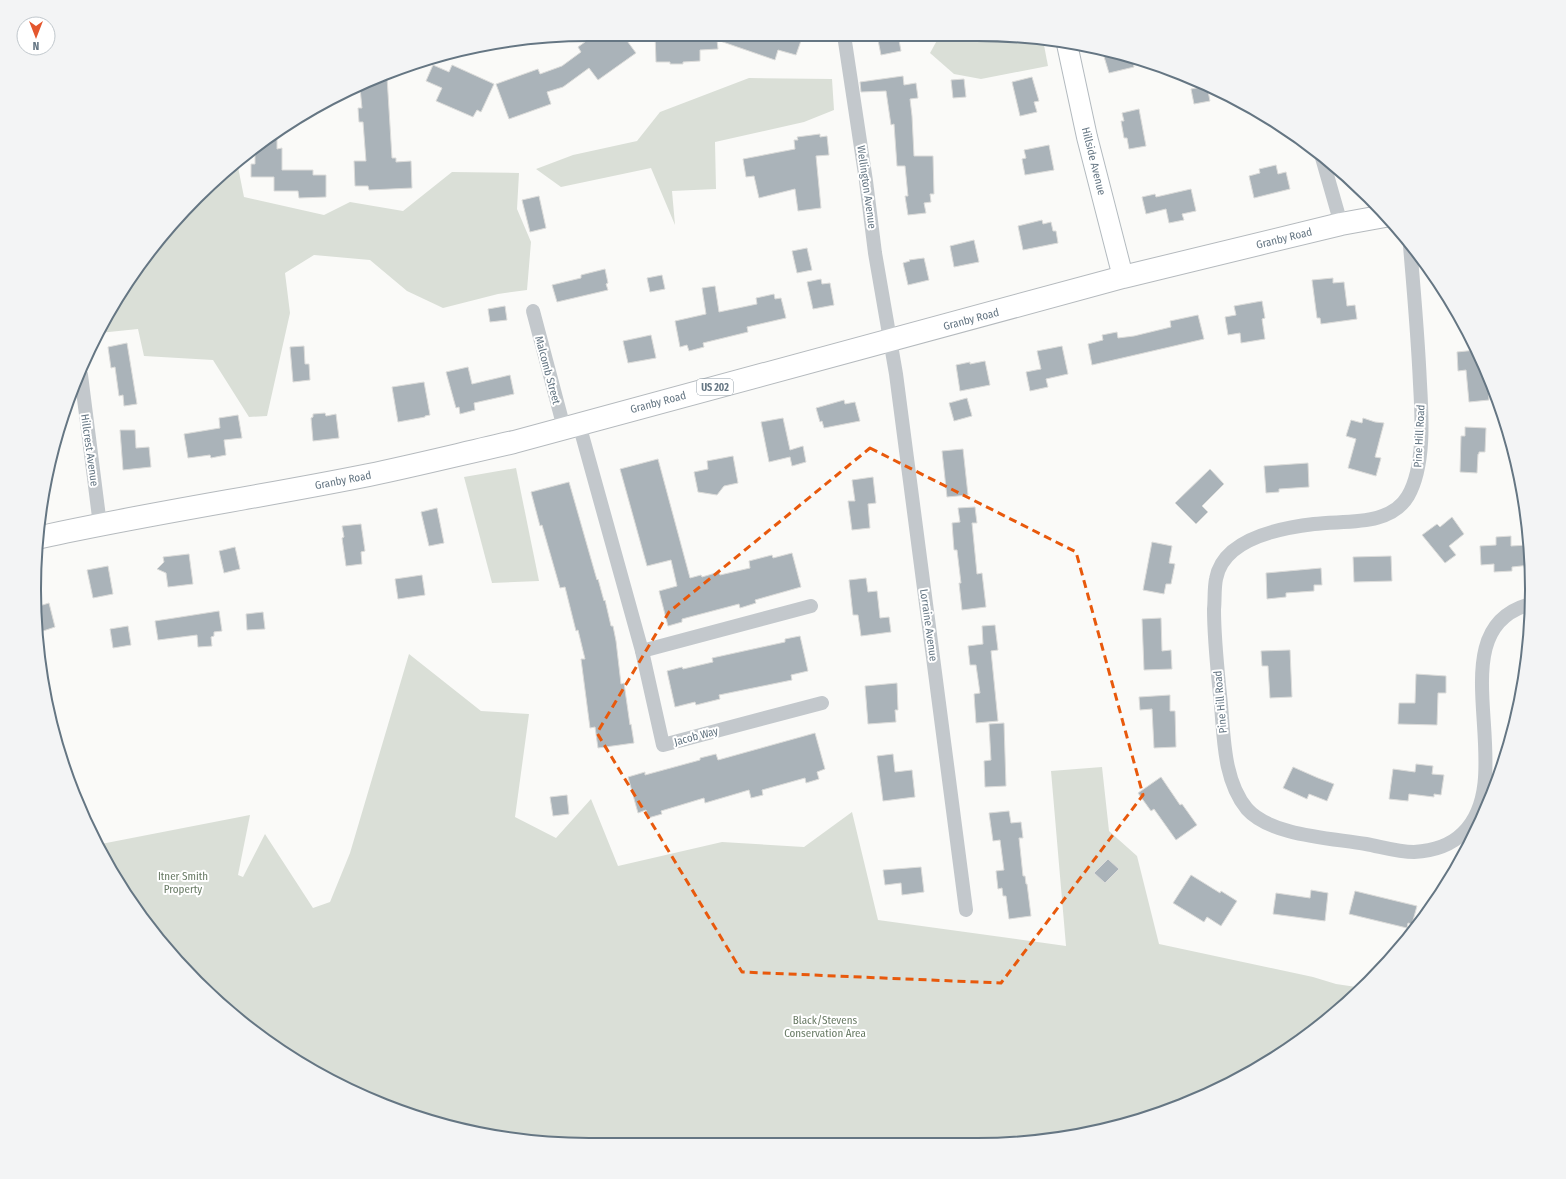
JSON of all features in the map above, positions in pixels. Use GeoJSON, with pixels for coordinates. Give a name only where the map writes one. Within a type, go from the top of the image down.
{"type":"FeatureCollection","features":[{"type":"Feature","properties":{"kind":"main road","name":"Granby Road"},"geometry":{"type":"LineString","coordinates":[[44,536],[394,470],[499,445],[1123,277],[1341,224],[1379,217]]}},
{"type":"Feature","properties":{"kind":"street","name":"Wellington Avenue"},"geometry":{"type":"LineString","coordinates":[[845,41],[890,340]]}},
{"type":"Feature","properties":{"kind":"street","name":"Hillside Avenue"},"geometry":{"type":"LineString","coordinates":[[1068,49],[1088,137],[1123,277]]}},
{"type":"Feature","properties":{"kind":"street"},"geometry":{"type":"LineString","coordinates":[[1324,166],[1341,224]]}},
{"type":"Feature","properties":{"kind":"street","name":"Pine Hill Road"},"geometry":{"type":"LineString","coordinates":[[1411,255],[1418,334],[1421,410],[1419,463],[1416,477],[1406,499],[1399,508],[1390,513],[1368,520],[1316,524],[1289,528],[1253,539],[1242,544],[1226,558],[1220,566],[1216,578],[1214,623],[1224,741],[1231,779],[1241,800],[1255,816],[1268,824],[1321,838],[1364,844],[1398,851],[1415,852],[1446,846],[1470,826],[1473,821]]}},
{"type":"Feature","properties":{"kind":"street","name":"Malcomb Street"},"geometry":{"type":"LineString","coordinates":[[533,311],[572,426]]}},
{"type":"Feature","properties":{"kind":"street","name":"Lorraine Avenue"},"geometry":{"type":"LineString","coordinates":[[890,340],[897,382],[966,910]]}},
{"type":"Feature","properties":{"kind":"street","name":"Hillcrest Avenue"},"geometry":{"type":"LineString","coordinates":[[82,383],[100,525]]}},
{"type":"Feature","properties":{"kind":"street","name":"Jacob Way"},"geometry":{"type":"LineString","coordinates":[[572,426],[642,651],[663,745],[822,703]]}},
{"type":"Feature","properties":{"kind":"street"},"geometry":{"type":"LineString","coordinates":[[642,651],[811,606]]}},
{"type":"Feature","properties":{"kind":"street","name":"Pine Hill Road"},"geometry":{"type":"LineString","coordinates":[[1479,808],[1484,794],[1486,782],[1482,673],[1484,657],[1489,636],[1494,627],[1506,614],[1514,609],[1525,606]]}},
{"type":"Feature","properties":{"kind":"highlighted area"},"geometry":{"type":"Polygon","coordinates":[[[870,448],[1076,552],[1143,795],[1001,983],[742,972],[597,733],[669,612],[870,448]]]}},
{"type":"Feature","properties":{"kind":"green space"},"geometry":{"type":"Polygon","coordinates":[[[937,41],[1012,42],[1044,46],[1048,66],[981,79],[954,74],[930,53],[937,41]]]}},
{"type":"Feature","properties":{"kind":"green space"},"geometry":{"type":"Polygon","coordinates":[[[749,78],[832,79],[834,110],[804,122],[715,142],[716,189],[672,191],[675,225],[651,168],[561,187],[536,169],[573,155],[637,141],[660,112],[749,78]]]}},
{"type":"Feature","properties":{"kind":"green space"},"geometry":{"type":"Polygon","coordinates":[[[238,169],[244,197],[324,215],[350,202],[403,211],[452,172],[519,173],[517,209],[531,242],[527,290],[498,294],[443,308],[407,291],[370,260],[314,255],[285,273],[290,313],[267,416],[249,417],[213,360],[144,356],[138,329],[105,332],[114,315],[133,285],[154,256],[177,228],[202,202],[238,169]]]}},
{"type":"Feature","properties":{"kind":"green space"},"geometry":{"type":"Polygon","coordinates":[[[516,468],[539,581],[492,583],[464,477],[516,468]]]}},
{"type":"Feature","properties":{"kind":"green space"},"geometry":{"type":"Polygon","coordinates":[[[409,654],[481,711],[529,714],[515,817],[556,838],[591,799],[618,866],[722,842],[804,847],[852,812],[878,920],[1066,946],[1051,771],[1102,767],[1109,831],[1137,856],[1159,944],[1313,977],[1336,984],[1354,987],[1310,1025],[1251,1065],[1186,1096],[1153,1109],[1084,1127],[1012,1137],[976,1138],[590,1138],[554,1137],[518,1133],[482,1127],[413,1109],[347,1081],[315,1065],[285,1046],[228,1002],[177,951],[133,894],[114,864],[104,843],[250,815],[238,875],[243,877],[265,834],[313,908],[330,902],[350,853],[409,654]]]}},
{"type":"Feature","properties":{"kind":"building"},"geometry":{"type":"Polygon","coordinates":[[[586,41],[627,41],[636,53],[598,80],[589,68],[563,87],[547,92],[551,104],[509,119],[496,84],[538,69],[540,74],[562,66],[581,52],[578,47],[586,41]]]}},
{"type":"Feature","properties":{"kind":"building"},"geometry":{"type":"Polygon","coordinates":[[[655,41],[717,41],[718,49],[700,50],[700,61],[683,62],[683,64],[656,62],[655,41]]]}},
{"type":"Feature","properties":{"kind":"building"},"geometry":{"type":"Polygon","coordinates":[[[720,41],[801,41],[796,55],[778,50],[775,60],[720,41]]]}},
{"type":"Feature","properties":{"kind":"building"},"geometry":{"type":"Polygon","coordinates":[[[878,41],[899,41],[901,51],[881,55],[878,41]]]}},
{"type":"Feature","properties":{"kind":"building"},"geometry":{"type":"Polygon","coordinates":[[[1104,57],[1133,64],[1134,67],[1109,73],[1104,57]]]}},
{"type":"Feature","properties":{"kind":"building"},"geometry":{"type":"Polygon","coordinates":[[[433,65],[449,72],[452,65],[494,84],[481,112],[477,110],[473,117],[436,101],[442,88],[426,81],[433,65]]]}},
{"type":"Feature","properties":{"kind":"building"},"geometry":{"type":"Polygon","coordinates":[[[903,76],[904,85],[916,83],[918,98],[910,99],[914,156],[933,156],[934,194],[930,194],[931,202],[924,203],[926,213],[908,215],[905,196],[908,196],[905,166],[897,166],[894,124],[891,125],[886,91],[861,92],[860,82],[903,76]]]}},
{"type":"Feature","properties":{"kind":"building"},"geometry":{"type":"Polygon","coordinates":[[[1032,77],[1039,101],[1034,102],[1037,112],[1020,116],[1012,82],[1032,77]]]}},
{"type":"Feature","properties":{"kind":"building"},"geometry":{"type":"Polygon","coordinates":[[[964,79],[966,97],[953,98],[951,80],[964,79]]]}},
{"type":"Feature","properties":{"kind":"building"},"geometry":{"type":"Polygon","coordinates":[[[387,80],[392,158],[396,158],[396,162],[411,161],[412,188],[369,190],[368,186],[355,186],[354,161],[366,161],[363,122],[359,122],[358,108],[362,108],[360,92],[387,80]]]}},
{"type":"Feature","properties":{"kind":"building"},"geometry":{"type":"Polygon","coordinates":[[[1197,88],[1208,93],[1210,101],[1194,104],[1191,89],[1197,88]]]}},
{"type":"Feature","properties":{"kind":"building"},"geometry":{"type":"Polygon","coordinates":[[[1139,109],[1146,146],[1129,149],[1127,138],[1124,138],[1121,121],[1124,121],[1122,113],[1139,109]]]}},
{"type":"Feature","properties":{"kind":"building"},"geometry":{"type":"Polygon","coordinates":[[[820,134],[820,137],[827,136],[829,155],[816,156],[821,208],[798,211],[795,189],[759,198],[754,176],[746,177],[743,159],[795,149],[794,140],[798,140],[797,137],[820,134]]]}},
{"type":"Feature","properties":{"kind":"building"},"geometry":{"type":"Polygon","coordinates":[[[277,139],[277,149],[282,148],[282,170],[313,170],[313,175],[326,175],[326,197],[299,198],[298,191],[274,191],[274,177],[251,177],[251,164],[255,164],[255,155],[277,139]]]}},
{"type":"Feature","properties":{"kind":"building"},"geometry":{"type":"Polygon","coordinates":[[[1049,145],[1054,170],[1025,175],[1022,159],[1026,158],[1024,150],[1049,145]]]}},
{"type":"Feature","properties":{"kind":"building"},"geometry":{"type":"Polygon","coordinates":[[[1276,165],[1278,174],[1286,172],[1290,189],[1254,198],[1249,176],[1260,173],[1259,169],[1276,165]]]}},
{"type":"Feature","properties":{"kind":"building"},"geometry":{"type":"Polygon","coordinates":[[[1191,189],[1196,211],[1182,214],[1184,220],[1169,223],[1166,209],[1146,214],[1142,197],[1155,194],[1156,197],[1191,189]]]}},
{"type":"Feature","properties":{"kind":"building"},"geometry":{"type":"Polygon","coordinates":[[[539,196],[546,228],[530,232],[522,200],[539,196]]]}},
{"type":"Feature","properties":{"kind":"building"},"geometry":{"type":"Polygon","coordinates":[[[1042,220],[1043,224],[1051,222],[1053,231],[1056,231],[1058,243],[1023,250],[1018,226],[1042,220]]]}},
{"type":"Feature","properties":{"kind":"building"},"geometry":{"type":"Polygon","coordinates":[[[974,240],[979,262],[954,267],[950,246],[974,240]]]}},
{"type":"Feature","properties":{"kind":"building"},"geometry":{"type":"Polygon","coordinates":[[[807,248],[812,270],[797,273],[792,251],[807,248]]]}},
{"type":"Feature","properties":{"kind":"building"},"geometry":{"type":"Polygon","coordinates":[[[924,258],[929,280],[908,285],[903,263],[910,261],[909,260],[924,258]]]}},
{"type":"Feature","properties":{"kind":"building"},"geometry":{"type":"Polygon","coordinates":[[[605,269],[608,290],[557,302],[552,285],[581,278],[581,275],[605,269]]]}},
{"type":"Feature","properties":{"kind":"building"},"geometry":{"type":"Polygon","coordinates":[[[662,275],[665,289],[650,292],[647,278],[662,275]]]}},
{"type":"Feature","properties":{"kind":"building"},"geometry":{"type":"Polygon","coordinates":[[[1333,278],[1333,283],[1344,282],[1347,306],[1355,305],[1357,319],[1321,324],[1320,318],[1317,318],[1312,280],[1333,278]]]}},
{"type":"Feature","properties":{"kind":"building"},"geometry":{"type":"Polygon","coordinates":[[[821,279],[822,284],[830,283],[834,305],[813,309],[807,282],[821,279]]]}},
{"type":"Feature","properties":{"kind":"building"},"geometry":{"type":"Polygon","coordinates":[[[715,286],[719,312],[757,304],[756,298],[774,294],[775,299],[781,298],[786,318],[747,327],[748,332],[703,343],[704,347],[689,351],[687,345],[680,347],[675,321],[706,314],[702,288],[715,286]]]}},
{"type":"Feature","properties":{"kind":"building"},"geometry":{"type":"Polygon","coordinates":[[[1262,301],[1265,318],[1262,319],[1265,339],[1241,343],[1240,333],[1228,335],[1225,317],[1236,315],[1234,306],[1262,301]]]}},
{"type":"Feature","properties":{"kind":"building"},"geometry":{"type":"Polygon","coordinates":[[[505,306],[507,320],[490,322],[488,309],[505,306]]]}},
{"type":"Feature","properties":{"kind":"building"},"geometry":{"type":"Polygon","coordinates":[[[1198,315],[1204,339],[1092,365],[1088,344],[1103,340],[1102,335],[1117,332],[1118,338],[1134,336],[1171,327],[1170,321],[1198,315]]]}},
{"type":"Feature","properties":{"kind":"building"},"geometry":{"type":"Polygon","coordinates":[[[651,335],[656,358],[628,363],[623,341],[651,335]]]}},
{"type":"Feature","properties":{"kind":"building"},"geometry":{"type":"Polygon","coordinates":[[[127,343],[137,404],[124,406],[123,395],[119,396],[115,367],[111,368],[108,347],[127,343]]]}},
{"type":"Feature","properties":{"kind":"building"},"geometry":{"type":"Polygon","coordinates":[[[304,346],[305,364],[309,364],[310,380],[293,382],[290,347],[304,346]]]}},
{"type":"Feature","properties":{"kind":"building"},"geometry":{"type":"Polygon","coordinates":[[[1062,346],[1068,374],[1046,379],[1048,387],[1030,391],[1026,372],[1041,369],[1037,351],[1062,346]]]}},
{"type":"Feature","properties":{"kind":"building"},"geometry":{"type":"Polygon","coordinates":[[[1470,351],[1489,394],[1489,400],[1469,402],[1466,370],[1458,371],[1457,352],[1470,351]]]}},
{"type":"Feature","properties":{"kind":"building"},"geometry":{"type":"Polygon","coordinates":[[[985,361],[990,385],[960,391],[956,365],[985,361]]]}},
{"type":"Feature","properties":{"kind":"building"},"geometry":{"type":"Polygon","coordinates":[[[468,367],[472,384],[510,375],[514,394],[474,403],[475,410],[460,414],[459,407],[456,408],[446,372],[468,367]]]}},
{"type":"Feature","properties":{"kind":"building"},"geometry":{"type":"Polygon","coordinates":[[[424,382],[430,415],[398,422],[392,387],[424,382]]]}},
{"type":"Feature","properties":{"kind":"building"},"geometry":{"type":"Polygon","coordinates":[[[967,398],[972,416],[954,421],[949,403],[967,398]]]}},
{"type":"Feature","properties":{"kind":"building"},"geometry":{"type":"Polygon","coordinates":[[[844,400],[845,404],[855,402],[860,421],[824,428],[822,421],[820,422],[816,408],[844,400]]]}},
{"type":"Feature","properties":{"kind":"building"},"geometry":{"type":"Polygon","coordinates":[[[325,413],[326,416],[336,414],[339,438],[313,441],[311,418],[313,417],[313,414],[325,413]]]}},
{"type":"Feature","properties":{"kind":"building"},"geometry":{"type":"Polygon","coordinates":[[[238,415],[242,438],[224,440],[226,455],[211,458],[210,455],[188,458],[184,434],[220,428],[219,418],[238,415]]]}},
{"type":"Feature","properties":{"kind":"building"},"geometry":{"type":"Polygon","coordinates":[[[783,418],[790,450],[803,446],[806,462],[792,466],[790,457],[769,462],[761,422],[783,418]]]}},
{"type":"Feature","properties":{"kind":"building"},"geometry":{"type":"Polygon","coordinates":[[[1363,418],[1384,423],[1375,457],[1381,458],[1376,476],[1348,468],[1356,439],[1346,436],[1351,420],[1362,423],[1363,418]]]}},
{"type":"Feature","properties":{"kind":"building"},"geometry":{"type":"Polygon","coordinates":[[[1465,427],[1486,428],[1485,452],[1479,452],[1478,454],[1477,473],[1460,472],[1461,436],[1465,436],[1465,427]]]}},
{"type":"Feature","properties":{"kind":"building"},"geometry":{"type":"Polygon","coordinates":[[[120,430],[135,430],[136,448],[149,447],[151,467],[123,470],[120,430]]]}},
{"type":"Feature","properties":{"kind":"building"},"geometry":{"type":"Polygon","coordinates":[[[963,449],[968,495],[947,497],[942,451],[963,449]]]}},
{"type":"Feature","properties":{"kind":"building"},"geometry":{"type":"Polygon","coordinates":[[[733,456],[738,483],[724,486],[717,495],[698,492],[694,472],[708,469],[707,461],[733,456]]]}},
{"type":"Feature","properties":{"kind":"building"},"geometry":{"type":"Polygon","coordinates":[[[658,459],[690,578],[701,575],[702,577],[719,572],[720,575],[750,568],[749,561],[772,555],[773,558],[792,553],[801,587],[755,600],[756,603],[740,608],[739,604],[682,619],[682,622],[668,626],[659,591],[677,586],[671,560],[647,566],[620,469],[658,459]]]}},
{"type":"Feature","properties":{"kind":"building"},"geometry":{"type":"Polygon","coordinates":[[[1308,463],[1309,487],[1279,489],[1279,492],[1266,493],[1264,466],[1308,463]]]}},
{"type":"Feature","properties":{"kind":"building"},"geometry":{"type":"Polygon","coordinates":[[[1210,469],[1224,484],[1202,506],[1208,512],[1196,524],[1175,503],[1210,469]]]}},
{"type":"Feature","properties":{"kind":"building"},"geometry":{"type":"Polygon","coordinates":[[[873,477],[876,503],[868,504],[870,528],[852,530],[848,501],[855,501],[852,480],[873,477]]]}},
{"type":"Feature","properties":{"kind":"building"},"geometry":{"type":"Polygon","coordinates":[[[569,482],[597,580],[598,579],[604,601],[605,600],[611,626],[613,626],[621,684],[624,683],[634,743],[598,748],[595,727],[590,728],[581,659],[585,659],[578,630],[576,631],[565,587],[560,588],[542,525],[540,526],[531,492],[569,482]]]}},
{"type":"Feature","properties":{"kind":"building"},"geometry":{"type":"Polygon","coordinates":[[[975,507],[977,523],[972,523],[977,574],[982,573],[986,607],[962,610],[959,583],[961,583],[957,550],[954,550],[952,523],[960,522],[958,508],[975,507]]]}},
{"type":"Feature","properties":{"kind":"building"},"geometry":{"type":"Polygon","coordinates":[[[437,508],[444,543],[429,546],[421,512],[437,508]]]}},
{"type":"Feature","properties":{"kind":"building"},"geometry":{"type":"Polygon","coordinates":[[[1452,517],[1464,534],[1449,546],[1456,555],[1445,563],[1422,535],[1437,524],[1440,527],[1452,517]]]}},
{"type":"Feature","properties":{"kind":"building"},"geometry":{"type":"Polygon","coordinates":[[[361,524],[365,551],[361,552],[362,564],[346,566],[342,526],[361,524]]]}},
{"type":"Feature","properties":{"kind":"building"},"geometry":{"type":"Polygon","coordinates":[[[1511,536],[1511,546],[1523,545],[1524,566],[1512,567],[1512,571],[1494,572],[1494,564],[1481,565],[1480,546],[1496,545],[1496,537],[1511,536]]]}},
{"type":"Feature","properties":{"kind":"building"},"geometry":{"type":"Polygon","coordinates":[[[1152,542],[1172,546],[1169,563],[1175,564],[1171,584],[1166,584],[1164,594],[1143,590],[1152,542]]]}},
{"type":"Feature","properties":{"kind":"building"},"geometry":{"type":"Polygon","coordinates":[[[235,547],[240,569],[224,573],[219,551],[235,547]]]}},
{"type":"Feature","properties":{"kind":"building"},"geometry":{"type":"Polygon","coordinates":[[[189,554],[193,584],[168,587],[166,573],[157,569],[164,562],[163,557],[189,554]]]}},
{"type":"Feature","properties":{"kind":"building"},"geometry":{"type":"Polygon","coordinates":[[[1391,556],[1392,581],[1354,582],[1353,557],[1391,556]]]}},
{"type":"Feature","properties":{"kind":"building"},"geometry":{"type":"Polygon","coordinates":[[[108,566],[113,594],[93,598],[87,570],[108,566]]]}},
{"type":"Feature","properties":{"kind":"building"},"geometry":{"type":"Polygon","coordinates":[[[1321,568],[1322,585],[1314,585],[1314,591],[1286,593],[1286,597],[1267,599],[1266,573],[1321,568]]]}},
{"type":"Feature","properties":{"kind":"building"},"geometry":{"type":"Polygon","coordinates":[[[422,575],[425,595],[398,599],[395,579],[422,575]]]}},
{"type":"Feature","properties":{"kind":"building"},"geometry":{"type":"Polygon","coordinates":[[[866,578],[868,592],[877,591],[880,618],[889,617],[891,632],[861,636],[858,615],[853,615],[849,580],[866,578]]]}},
{"type":"Feature","properties":{"kind":"building"},"geometry":{"type":"Polygon","coordinates":[[[49,603],[55,627],[43,631],[42,625],[41,605],[49,603]]]}},
{"type":"Feature","properties":{"kind":"building"},"geometry":{"type":"Polygon","coordinates":[[[219,611],[222,631],[214,632],[214,636],[211,637],[212,646],[198,647],[197,635],[158,640],[155,621],[219,611]]]}},
{"type":"Feature","properties":{"kind":"building"},"geometry":{"type":"Polygon","coordinates":[[[263,612],[265,629],[247,630],[246,614],[263,612]]]}},
{"type":"Feature","properties":{"kind":"building"},"geometry":{"type":"Polygon","coordinates":[[[1161,618],[1162,651],[1171,650],[1172,669],[1144,670],[1142,619],[1161,618]]]}},
{"type":"Feature","properties":{"kind":"building"},"geometry":{"type":"Polygon","coordinates":[[[995,625],[998,650],[991,651],[998,721],[976,723],[974,694],[980,693],[976,665],[970,665],[968,646],[983,644],[982,626],[995,625]]]}},
{"type":"Feature","properties":{"kind":"building"},"geometry":{"type":"Polygon","coordinates":[[[128,626],[131,645],[113,648],[110,629],[128,626]]]}},
{"type":"Feature","properties":{"kind":"building"},"geometry":{"type":"Polygon","coordinates":[[[800,636],[808,671],[791,675],[792,680],[719,695],[720,699],[696,705],[695,702],[675,707],[667,671],[713,662],[712,658],[785,642],[785,639],[800,636]]]}},
{"type":"Feature","properties":{"kind":"building"},"geometry":{"type":"Polygon","coordinates":[[[1290,650],[1292,697],[1270,698],[1268,666],[1262,666],[1261,651],[1290,650]]]}},
{"type":"Feature","properties":{"kind":"building"},"geometry":{"type":"Polygon","coordinates":[[[1416,674],[1446,676],[1446,693],[1438,693],[1437,725],[1398,724],[1399,703],[1415,703],[1416,674]]]}},
{"type":"Feature","properties":{"kind":"building"},"geometry":{"type":"Polygon","coordinates":[[[897,683],[898,710],[895,710],[896,722],[868,724],[865,686],[897,683]]]}},
{"type":"Feature","properties":{"kind":"building"},"geometry":{"type":"Polygon","coordinates":[[[1170,695],[1170,711],[1175,711],[1176,747],[1154,748],[1152,709],[1140,710],[1139,697],[1170,695]]]}},
{"type":"Feature","properties":{"kind":"building"},"geometry":{"type":"Polygon","coordinates":[[[1004,723],[1006,786],[985,787],[984,761],[991,760],[989,724],[1004,723]]]}},
{"type":"Feature","properties":{"kind":"building"},"geometry":{"type":"Polygon","coordinates":[[[815,733],[825,769],[817,772],[819,779],[806,783],[805,778],[762,790],[763,795],[751,798],[749,790],[705,803],[704,798],[661,811],[662,814],[648,818],[646,810],[638,813],[628,777],[645,772],[645,775],[700,760],[700,758],[716,754],[718,760],[815,733]]]}},
{"type":"Feature","properties":{"kind":"building"},"geometry":{"type":"Polygon","coordinates":[[[893,754],[895,772],[912,770],[915,797],[883,801],[877,756],[893,754]]]}},
{"type":"Feature","properties":{"kind":"building"},"geometry":{"type":"Polygon","coordinates":[[[1416,764],[1433,766],[1432,774],[1444,775],[1441,795],[1434,794],[1434,797],[1409,794],[1408,801],[1389,799],[1393,769],[1415,772],[1416,764]]]}},
{"type":"Feature","properties":{"kind":"building"},"geometry":{"type":"Polygon","coordinates":[[[1293,767],[1334,784],[1327,801],[1309,794],[1307,799],[1283,788],[1293,767]]]}},
{"type":"Feature","properties":{"kind":"building"},"geometry":{"type":"Polygon","coordinates":[[[1161,777],[1180,805],[1182,804],[1197,825],[1176,840],[1154,809],[1151,811],[1138,793],[1161,777]]]}},
{"type":"Feature","properties":{"kind":"building"},"geometry":{"type":"Polygon","coordinates":[[[567,795],[569,814],[553,816],[550,797],[567,795]]]}},
{"type":"Feature","properties":{"kind":"building"},"geometry":{"type":"Polygon","coordinates":[[[1009,811],[1011,823],[1021,822],[1023,838],[1019,838],[1023,876],[1025,876],[1027,884],[1031,916],[1009,919],[1006,896],[1003,896],[1002,888],[998,889],[996,871],[1004,870],[1000,840],[993,841],[989,813],[1009,811]]]}},
{"type":"Feature","properties":{"kind":"building"},"geometry":{"type":"Polygon","coordinates":[[[1108,859],[1119,869],[1105,883],[1094,873],[1108,859]]]}},
{"type":"Feature","properties":{"kind":"building"},"geometry":{"type":"Polygon","coordinates":[[[921,867],[924,892],[902,895],[901,883],[885,885],[883,870],[921,867]]]}},
{"type":"Feature","properties":{"kind":"building"},"geometry":{"type":"Polygon","coordinates":[[[1191,875],[1220,893],[1221,891],[1237,901],[1221,926],[1207,917],[1204,922],[1173,903],[1191,875]]]}},
{"type":"Feature","properties":{"kind":"building"},"geometry":{"type":"Polygon","coordinates":[[[1311,890],[1328,893],[1325,921],[1273,914],[1276,893],[1310,898],[1311,890]]]}},
{"type":"Feature","properties":{"kind":"building"},"geometry":{"type":"Polygon","coordinates":[[[1355,891],[1417,906],[1412,922],[1411,924],[1408,923],[1407,928],[1349,914],[1355,891]]]}},
{"type":"Feature","properties":{"kind":"park label","name":"Itner Smith Property"},"geometry":{"type":"Point","coordinates":[183,882]}},
{"type":"Feature","properties":{"kind":"park label","name":"Black/Stevens Conservation Area"},"geometry":{"type":"Point","coordinates":[825,1026]}}]}
